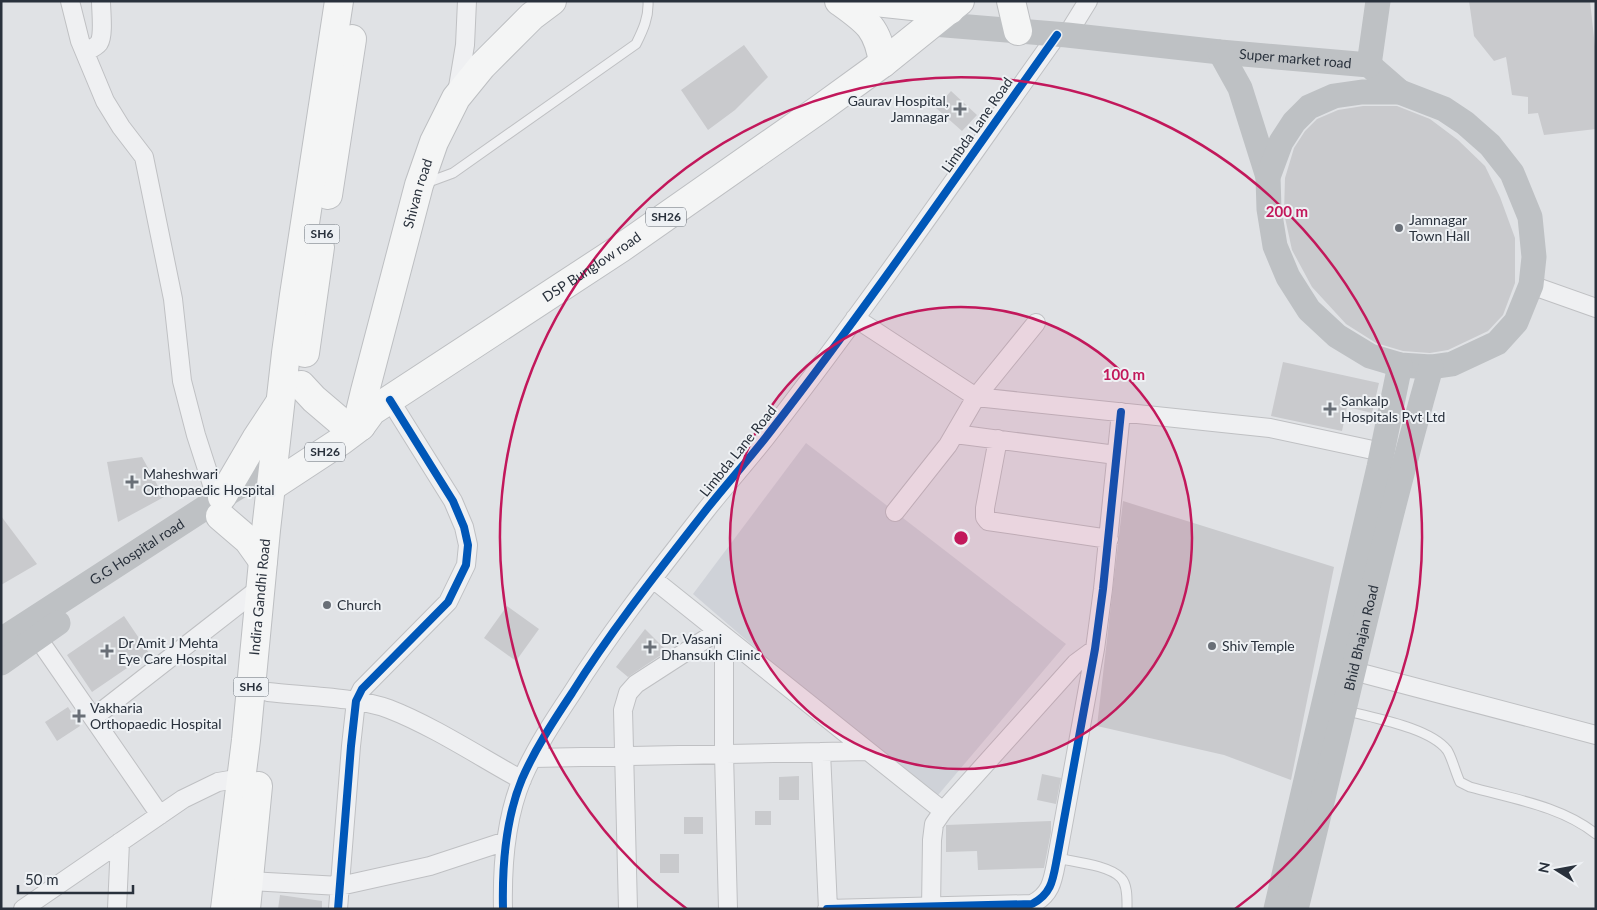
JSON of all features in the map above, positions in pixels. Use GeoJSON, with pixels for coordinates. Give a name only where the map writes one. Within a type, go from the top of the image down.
{"type":"FeatureCollection","features":[{"type":"Feature","properties":{"kind":"main road","name":"SH6"},"geometry":{"type":"LineString","coordinates":[[284,469],[291,393],[294,295],[339,1]]}},
{"type":"Feature","properties":{"kind":"main road","name":"SH6"},"geometry":{"type":"LineString","coordinates":[[291,393],[342,115],[358,1]]}},
{"type":"Feature","properties":{"kind":"main road","name":"Shivan road"},"geometry":{"type":"LineString","coordinates":[[365,414],[364,392],[419,185],[434,142],[456,98],[482,66],[532,16],[552,1]]}},
{"type":"Feature","properties":{"kind":"main road"},"geometry":{"type":"LineString","coordinates":[[840,1],[862,17],[874,31],[881,46],[883,63]]}},
{"type":"Feature","properties":{"kind":"main road"},"geometry":{"type":"LineString","coordinates":[[866,1],[913,4],[948,12]]}},
{"type":"Feature","properties":{"kind":"main road"},"geometry":{"type":"LineString","coordinates":[[1011,1],[1018,30]]}},
{"type":"Feature","properties":{"kind":"main road","name":"Super market road"},"geometry":{"type":"LineString","coordinates":[[1369,65],[1378,1]]}},
{"type":"Feature","properties":{"kind":"main road","name":"DSP Bunglow road"},"geometry":{"type":"LineString","coordinates":[[284,469],[365,414],[621,248],[821,108],[948,12]]}},
{"type":"Feature","properties":{"kind":"main road","name":"Super market road"},"geometry":{"type":"LineString","coordinates":[[948,12],[1018,30],[1220,52],[1369,65],[1400,92]]}},
{"type":"Feature","properties":{"kind":"main road"},"geometry":{"type":"LineString","coordinates":[[1220,52],[1240,88],[1268,178],[1269,208],[1275,246],[1288,277],[1309,310],[1337,336],[1370,356],[1400,365],[1431,368],[1452,364],[1497,343],[1516,322],[1531,285],[1534,257],[1530,217],[1512,173],[1490,145],[1465,123],[1444,110],[1400,92],[1362,92],[1334,96],[1309,107],[1308,114],[1294,122],[1281,142],[1268,178]]}},
{"type":"Feature","properties":{"kind":"main road","name":"Bhid Bhajan Road"},"geometry":{"type":"LineString","coordinates":[[1296,909],[1344,710],[1343,668],[1382,452],[1400,365]]}},
{"type":"Feature","properties":{"kind":"main road","name":"Bhid Bhajan Road"},"geometry":{"type":"LineString","coordinates":[[1276,909],[1343,668],[1431,368]]}},
{"type":"Feature","properties":{"kind":"main road"},"geometry":{"type":"LineString","coordinates":[[264,561],[220,504],[256,439],[291,393],[365,414]]}},
{"type":"Feature","properties":{"kind":"main road","name":"G.G Hospital road"},"geometry":{"type":"LineString","coordinates":[[2,656],[220,504],[284,469]]}},
{"type":"Feature","properties":{"kind":"main road","name":"Indira Gandhi Road"},"geometry":{"type":"LineString","coordinates":[[225,909],[232,841],[242,778],[264,561],[284,469]]}},
{"type":"Feature","properties":{"kind":"main road","name":"Indira Gandhi Road"},"geometry":{"type":"LineString","coordinates":[[246,909],[268,692],[284,469]]}},
{"type":"Feature","properties":{"kind":"main road","name":"G.G Hospital road"},"geometry":{"type":"LineString","coordinates":[[2,656],[37,637],[142,565],[220,504]]}},
{"type":"Feature","properties":{"kind":"street"},"geometry":{"type":"LineString","coordinates":[[70,1],[80,40],[105,101],[121,127],[144,157],[173,299],[182,381],[196,435],[220,504]]}},
{"type":"Feature","properties":{"kind":"street"},"geometry":{"type":"LineString","coordinates":[[85,52],[98,45],[100,41],[102,32],[101,1]]}},
{"type":"Feature","properties":{"kind":"street"},"geometry":{"type":"LineString","coordinates":[[456,98],[465,45],[466,1]]}},
{"type":"Feature","properties":{"kind":"street","name":"Limbda Lane Road"},"geometry":{"type":"LineString","coordinates":[[503,909],[504,854],[510,813],[522,780],[548,730],[595,657],[706,510],[777,424],[1088,1]]}},
{"type":"Feature","properties":{"kind":"street"},"geometry":{"type":"LineString","coordinates":[[1531,285],[1596,308]]}},
{"type":"Feature","properties":{"kind":"street"},"geometry":{"type":"LineString","coordinates":[[855,318],[976,397],[1270,428],[1382,452]]}},
{"type":"Feature","properties":{"kind":"street"},"geometry":{"type":"LineString","coordinates":[[895,512],[955,434],[976,397],[1036,323]]}},
{"type":"Feature","properties":{"kind":"street"},"geometry":{"type":"LineString","coordinates":[[821,752],[828,909],[1032,904],[1040,900],[1048,892],[1095,649],[1121,412]]}},
{"type":"Feature","properties":{"kind":"street"},"geometry":{"type":"LineString","coordinates":[[338,909],[356,702],[362,689],[448,602],[466,565],[468,545],[464,527],[453,501],[365,414]]}},
{"type":"Feature","properties":{"kind":"street"},"geometry":{"type":"LineString","coordinates":[[955,434],[1116,455]]}},
{"type":"Feature","properties":{"kind":"street"},"geometry":{"type":"LineString","coordinates":[[998,439],[985,508],[985,517],[988,521],[1108,539]]}},
{"type":"Feature","properties":{"kind":"street"},"geometry":{"type":"LineString","coordinates":[[654,579],[943,811]]}},
{"type":"Feature","properties":{"kind":"street"},"geometry":{"type":"LineString","coordinates":[[93,718],[261,588]]}},
{"type":"Feature","properties":{"kind":"street"},"geometry":{"type":"LineString","coordinates":[[721,633],[728,909]]}},
{"type":"Feature","properties":{"kind":"street"},"geometry":{"type":"LineString","coordinates":[[628,909],[623,710],[628,693],[636,684],[721,633]]}},
{"type":"Feature","properties":{"kind":"street"},"geometry":{"type":"LineString","coordinates":[[37,637],[160,815]]}},
{"type":"Feature","properties":{"kind":"street"},"geometry":{"type":"LineString","coordinates":[[931,907],[934,824],[943,811],[1076,663],[1095,649]]}},
{"type":"Feature","properties":{"kind":"street"},"geometry":{"type":"LineString","coordinates":[[1343,668],[1596,735]]}},
{"type":"Feature","properties":{"kind":"street"},"geometry":{"type":"LineString","coordinates":[[268,692],[356,702],[389,709],[522,780]]}},
{"type":"Feature","properties":{"kind":"street"},"geometry":{"type":"LineString","coordinates":[[532,758],[868,751]]}},
{"type":"Feature","properties":{"kind":"street"},"geometry":{"type":"LineString","coordinates":[[23,909],[183,799],[218,782],[242,778]]}},
{"type":"Feature","properties":{"kind":"street"},"geometry":{"type":"LineString","coordinates":[[249,882],[340,886],[430,866],[506,841]]}},
{"type":"Feature","properties":{"kind":"street"},"geometry":{"type":"LineString","coordinates":[[117,909],[120,842]]}},
{"type":"Feature","properties":{"kind":"lane"},"geometry":{"type":"LineString","coordinates":[[419,185],[453,173],[636,44],[644,28],[649,11],[648,1]]}},
{"type":"Feature","properties":{"kind":"lane"},"geometry":{"type":"LineString","coordinates":[[1344,710],[1416,730],[1434,738],[1448,751],[1460,782],[1470,787],[1556,811],[1582,823],[1596,834]]}},
{"type":"Feature","properties":{"kind":"lane"},"geometry":{"type":"LineString","coordinates":[[1056,858],[1108,869],[1122,878],[1126,889],[1127,909]]}},
{"type":"Feature","properties":{"kind":"shaded area"},"geometry":{"type":"Polygon","coordinates":[[[806,443],[1066,644],[933,801],[693,594],[806,443]]]}},
{"type":"Feature","properties":{"kind":"building"},"geometry":{"type":"Polygon","coordinates":[[[1469,1],[1590,1],[1596,56],[1596,129],[1544,135],[1538,113],[1528,114],[1528,97],[1512,95],[1506,57],[1494,61],[1474,36],[1469,1]]]}},
{"type":"Feature","properties":{"kind":"building"},"geometry":{"type":"Polygon","coordinates":[[[744,45],[768,77],[735,110],[708,130],[681,90],[744,45]]]}},
{"type":"Feature","properties":{"kind":"building"},"geometry":{"type":"Polygon","coordinates":[[[951,91],[977,115],[962,131],[936,108],[951,91]]]}},
{"type":"Feature","properties":{"kind":"building","name":"Jamnagar Town Hall"},"geometry":{"type":"Polygon","coordinates":[[[1363,106],[1397,106],[1430,119],[1458,140],[1485,166],[1500,197],[1515,238],[1515,283],[1503,315],[1488,331],[1448,350],[1430,353],[1403,351],[1376,343],[1346,324],[1312,287],[1292,250],[1284,213],[1285,178],[1294,148],[1305,131],[1317,119],[1338,110],[1363,106]]]}},
{"type":"Feature","properties":{"kind":"building"},"geometry":{"type":"Polygon","coordinates":[[[1283,362],[1379,383],[1372,413],[1347,407],[1342,431],[1271,416],[1283,362]]]}},
{"type":"Feature","properties":{"kind":"building"},"geometry":{"type":"Polygon","coordinates":[[[142,457],[164,497],[118,522],[107,462],[142,457]]]}},
{"type":"Feature","properties":{"kind":"building","name":"Shiv Temple"},"geometry":{"type":"Polygon","coordinates":[[[1123,501],[1334,567],[1291,780],[1224,755],[1097,726],[1123,501]]]}},
{"type":"Feature","properties":{"kind":"building"},"geometry":{"type":"Polygon","coordinates":[[[1,516],[37,564],[1,585],[1,516]]]}},
{"type":"Feature","properties":{"kind":"building"},"geometry":{"type":"Polygon","coordinates":[[[507,606],[539,629],[516,661],[484,638],[507,606]]]}},
{"type":"Feature","properties":{"kind":"building"},"geometry":{"type":"Polygon","coordinates":[[[124,616],[149,653],[92,692],[67,655],[124,616]]]}},
{"type":"Feature","properties":{"kind":"building"},"geometry":{"type":"Polygon","coordinates":[[[645,629],[667,651],[628,677],[616,667],[645,629]]]}},
{"type":"Feature","properties":{"kind":"building"},"geometry":{"type":"Polygon","coordinates":[[[68,707],[80,726],[57,741],[45,722],[68,707]]]}},
{"type":"Feature","properties":{"kind":"building"},"geometry":{"type":"Polygon","coordinates":[[[1042,774],[1061,778],[1056,804],[1037,800],[1042,774]]]}},
{"type":"Feature","properties":{"kind":"building"},"geometry":{"type":"Polygon","coordinates":[[[799,776],[799,800],[779,800],[779,777],[799,776]]]}},
{"type":"Feature","properties":{"kind":"building"},"geometry":{"type":"Polygon","coordinates":[[[755,811],[771,811],[771,825],[755,825],[755,811]]]}},
{"type":"Feature","properties":{"kind":"building"},"geometry":{"type":"Polygon","coordinates":[[[684,817],[703,817],[703,834],[684,834],[684,817]]]}},
{"type":"Feature","properties":{"kind":"building"},"geometry":{"type":"Polygon","coordinates":[[[1051,821],[1051,832],[1044,868],[978,870],[977,851],[946,852],[946,825],[1051,821]]]}},
{"type":"Feature","properties":{"kind":"building"},"geometry":{"type":"Polygon","coordinates":[[[660,854],[679,854],[679,873],[660,873],[660,854]]]}},
{"type":"Feature","properties":{"kind":"building"},"geometry":{"type":"Polygon","coordinates":[[[280,895],[322,901],[322,909],[278,909],[280,895]]]}},
{"type":"Feature","properties":{"kind":"cycle path"},"geometry":{"type":"LineString","coordinates":[[503,909],[504,860],[508,827],[516,795],[527,768],[552,724],[587,669],[620,623],[706,510],[810,380],[1057,35]]}},
{"type":"Feature","properties":{"kind":"cycle path"},"geometry":{"type":"LineString","coordinates":[[338,909],[356,701],[362,689],[448,602],[466,565],[468,545],[464,527],[453,501],[390,400]]}},
{"type":"Feature","properties":{"kind":"cycle path"},"geometry":{"type":"LineString","coordinates":[[827,909],[1032,904],[1048,891],[1054,873],[1095,649],[1121,412]]}},
{"type":"Feature","properties":{"kind":"place","name":"Gaurav Hospital, Jamnagar"},"geometry":{"type":"Point","coordinates":[960,109]}},
{"type":"Feature","properties":{"kind":"place","name":"Jamnagar Town Hall"},"geometry":{"type":"Point","coordinates":[1399,228]}},
{"type":"Feature","properties":{"kind":"place","name":"Sankalp Hospitals Pvt Ltd"},"geometry":{"type":"Point","coordinates":[1330,409]}},
{"type":"Feature","properties":{"kind":"place","name":"Maheshwari Orthopaedic Hospital"},"geometry":{"type":"Point","coordinates":[132,482]}},
{"type":"Feature","properties":{"kind":"place","name":"Church"},"geometry":{"type":"Point","coordinates":[327,605]}},
{"type":"Feature","properties":{"kind":"place","name":"Shiv Temple"},"geometry":{"type":"Point","coordinates":[1212,646]}},
{"type":"Feature","properties":{"kind":"place","name":"Dr. Vasani Dhansukh Clinic"},"geometry":{"type":"Point","coordinates":[650,647]}},
{"type":"Feature","properties":{"kind":"place","name":"Dr Amit J Mehta Eye Care Hospital"},"geometry":{"type":"Point","coordinates":[107,651]}},
{"type":"Feature","properties":{"kind":"place","name":"Vakharia Orthopaedic Hospital"},"geometry":{"type":"Point","coordinates":[79,716]}}]}
